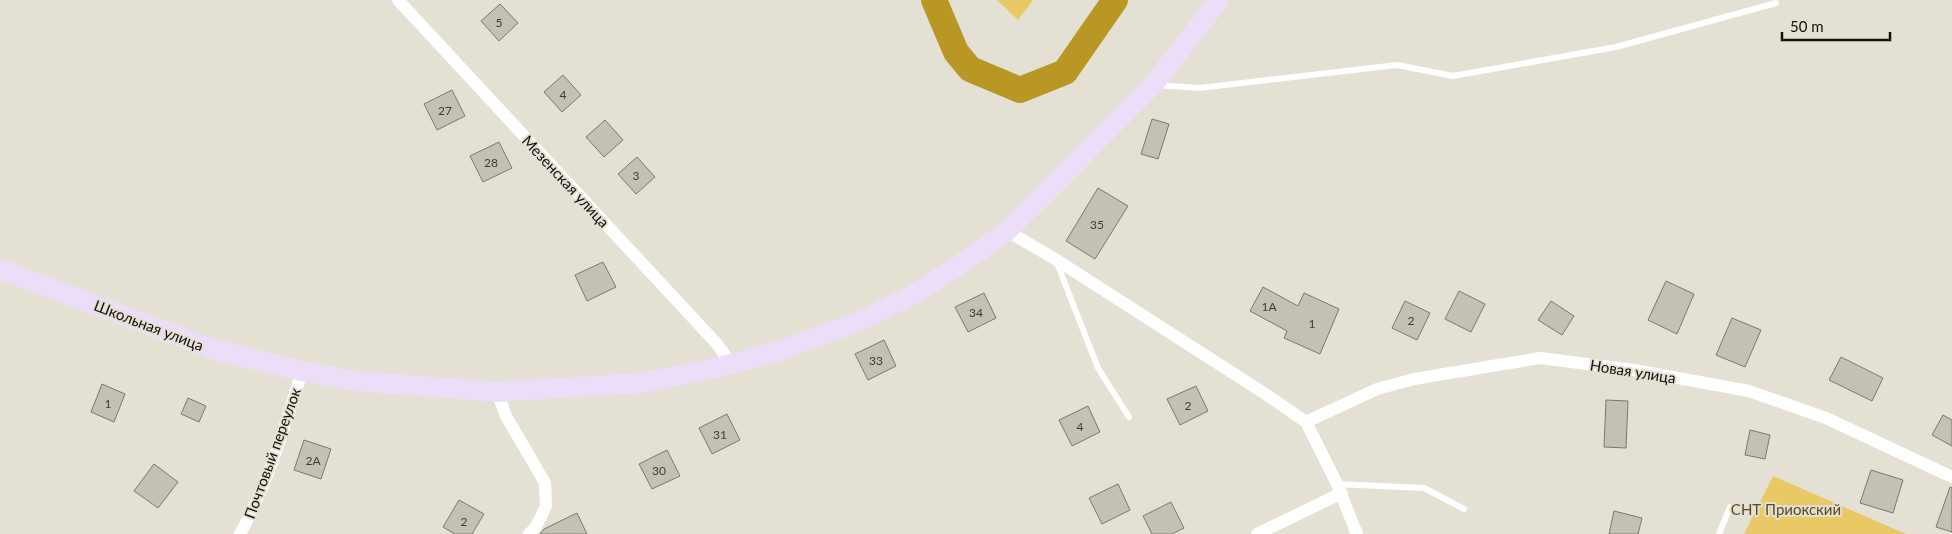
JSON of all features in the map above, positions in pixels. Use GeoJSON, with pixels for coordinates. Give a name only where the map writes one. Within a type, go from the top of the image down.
{"type":"FeatureCollection","features":[{"type":"Feature","properties":{"kind":"main road","name":"Школьная улица"},"geometry":{"type":"LineString","coordinates":[[0,269],[215,350],[302,371],[355,381],[497,392],[640,383],[730,364],[783,350],[864,319],[909,297],[955,268],[1007,231],[1153,85],[1219,0]]}},
{"type":"Feature","properties":{"kind":"street","name":"Мезенская улица"},"geometry":{"type":"LineString","coordinates":[[398,0],[717,344],[730,364]]}},
{"type":"Feature","properties":{"kind":"street"},"geometry":{"type":"LineString","coordinates":[[1007,231],[1055,259],[1306,422],[1340,488],[1357,534]]}},
{"type":"Feature","properties":{"kind":"street","name":"Новая улица"},"geometry":{"type":"LineString","coordinates":[[1306,422],[1377,389],[1405,382],[1540,358],[1634,370],[1749,391],[1826,418],[1952,477]]}},
{"type":"Feature","properties":{"kind":"street","name":"Почтовый переулок"},"geometry":{"type":"LineString","coordinates":[[240,534],[254,509],[271,465],[302,371]]}},
{"type":"Feature","properties":{"kind":"street"},"geometry":{"type":"LineString","coordinates":[[497,392],[506,416],[544,483],[546,506],[536,527],[529,534]]}},
{"type":"Feature","properties":{"kind":"street"},"geometry":{"type":"LineString","coordinates":[[1257,534],[1340,488]]}},
{"type":"Feature","properties":{"kind":"lane"},"geometry":{"type":"LineString","coordinates":[[1153,85],[1199,88],[1398,65],[1454,76],[1616,47],[1776,3]]}},
{"type":"Feature","properties":{"kind":"lane"},"geometry":{"type":"LineString","coordinates":[[1055,259],[1098,368],[1129,417]]}},
{"type":"Feature","properties":{"kind":"lane"},"geometry":{"type":"LineString","coordinates":[[1340,488],[1424,488],[1464,509]]}},
{"type":"Feature","properties":{"kind":"lane"},"geometry":{"type":"LineString","coordinates":[[1719,534],[1730,507]]}},
{"type":"Feature","properties":{"kind":"green space"},"geometry":{"type":"Polygon","coordinates":[[[997,0],[1033,0],[1018,20],[997,0]]]}},
{"type":"Feature","properties":{"kind":"green space","name":"СНТ Приокский"},"geometry":{"type":"Polygon","coordinates":[[[1773,476],[1906,534],[1744,534],[1773,476]]]}},
{"type":"Feature","properties":{"kind":"building"},"geometry":{"type":"Polygon","coordinates":[[[500,4],[518,23],[499,41],[481,21],[500,4]]]}},
{"type":"Feature","properties":{"kind":"building"},"geometry":{"type":"Polygon","coordinates":[[[563,75],[581,95],[562,112],[544,92],[563,75]]]}},
{"type":"Feature","properties":{"kind":"building"},"geometry":{"type":"Polygon","coordinates":[[[452,90],[465,116],[437,130],[424,104],[452,90]]]}},
{"type":"Feature","properties":{"kind":"building"},"geometry":{"type":"Polygon","coordinates":[[[1152,119],[1169,124],[1158,159],[1141,154],[1152,119]]]}},
{"type":"Feature","properties":{"kind":"building"},"geometry":{"type":"Polygon","coordinates":[[[605,120],[623,140],[604,157],[586,137],[605,120]]]}},
{"type":"Feature","properties":{"kind":"building"},"geometry":{"type":"Polygon","coordinates":[[[499,142],[512,168],[483,182],[470,156],[499,142]]]}},
{"type":"Feature","properties":{"kind":"building"},"geometry":{"type":"Polygon","coordinates":[[[637,157],[655,177],[636,194],[618,174],[637,157]]]}},
{"type":"Feature","properties":{"kind":"building"},"geometry":{"type":"Polygon","coordinates":[[[1098,188],[1128,206],[1095,259],[1066,241],[1098,188]]]}},
{"type":"Feature","properties":{"kind":"building"},"geometry":{"type":"Polygon","coordinates":[[[603,262],[616,287],[587,301],[575,275],[603,262]]]}},
{"type":"Feature","properties":{"kind":"building"},"geometry":{"type":"Polygon","coordinates":[[[1666,281],[1694,294],[1677,334],[1648,320],[1666,281]]]}},
{"type":"Feature","properties":{"kind":"building"},"geometry":{"type":"Polygon","coordinates":[[[1263,287],[1298,306],[1304,293],[1339,309],[1320,354],[1284,338],[1287,331],[1250,311],[1263,287]]]}},
{"type":"Feature","properties":{"kind":"building"},"geometry":{"type":"Polygon","coordinates":[[[1459,291],[1485,304],[1471,332],[1445,319],[1459,291]]]}},
{"type":"Feature","properties":{"kind":"building"},"geometry":{"type":"Polygon","coordinates":[[[984,293],[996,318],[968,332],[955,307],[984,293]]]}},
{"type":"Feature","properties":{"kind":"building"},"geometry":{"type":"Polygon","coordinates":[[[1405,301],[1430,313],[1417,340],[1392,328],[1405,301]]]}},
{"type":"Feature","properties":{"kind":"building"},"geometry":{"type":"Polygon","coordinates":[[[1551,301],[1574,316],[1562,335],[1538,320],[1551,301]]]}},
{"type":"Feature","properties":{"kind":"building"},"geometry":{"type":"Polygon","coordinates":[[[1732,318],[1761,330],[1745,367],[1716,355],[1732,318]]]}},
{"type":"Feature","properties":{"kind":"building"},"geometry":{"type":"Polygon","coordinates":[[[884,340],[896,366],[868,380],[855,354],[884,340]]]}},
{"type":"Feature","properties":{"kind":"building"},"geometry":{"type":"Polygon","coordinates":[[[1841,357],[1883,378],[1872,401],[1829,380],[1841,357]]]}},
{"type":"Feature","properties":{"kind":"building"},"geometry":{"type":"Polygon","coordinates":[[[102,384],[125,394],[114,422],[91,412],[102,384]]]}},
{"type":"Feature","properties":{"kind":"building"},"geometry":{"type":"Polygon","coordinates":[[[1196,386],[1208,411],[1180,425],[1167,399],[1196,386]]]}},
{"type":"Feature","properties":{"kind":"building"},"geometry":{"type":"Polygon","coordinates":[[[188,398],[206,406],[199,422],[181,414],[188,398]]]}},
{"type":"Feature","properties":{"kind":"building"},"geometry":{"type":"Polygon","coordinates":[[[1606,400],[1628,401],[1626,448],[1604,447],[1606,400]]]}},
{"type":"Feature","properties":{"kind":"building"},"geometry":{"type":"Polygon","coordinates":[[[1088,406],[1100,432],[1072,446],[1059,420],[1088,406]]]}},
{"type":"Feature","properties":{"kind":"building"},"geometry":{"type":"Polygon","coordinates":[[[727,414],[740,440],[712,454],[699,428],[727,414]]]}},
{"type":"Feature","properties":{"kind":"building"},"geometry":{"type":"Polygon","coordinates":[[[1943,415],[1952,420],[1952,446],[1932,435],[1943,415]]]}},
{"type":"Feature","properties":{"kind":"building"},"geometry":{"type":"Polygon","coordinates":[[[1750,430],[1770,435],[1765,459],[1745,455],[1750,430]]]}},
{"type":"Feature","properties":{"kind":"building"},"geometry":{"type":"Polygon","coordinates":[[[304,440],[331,449],[321,479],[294,470],[304,440]]]}},
{"type":"Feature","properties":{"kind":"building"},"geometry":{"type":"Polygon","coordinates":[[[667,450],[680,476],[652,489],[639,464],[667,450]]]}},
{"type":"Feature","properties":{"kind":"building"},"geometry":{"type":"Polygon","coordinates":[[[154,464],[178,482],[158,508],[134,491],[154,464]]]}},
{"type":"Feature","properties":{"kind":"building"},"geometry":{"type":"Polygon","coordinates":[[[1871,470],[1903,480],[1893,513],[1860,503],[1871,470]]]}},
{"type":"Feature","properties":{"kind":"building"},"geometry":{"type":"Polygon","coordinates":[[[1118,484],[1130,510],[1102,524],[1089,498],[1118,484]]]}},
{"type":"Feature","properties":{"kind":"building"},"geometry":{"type":"Polygon","coordinates":[[[1950,487],[1952,488],[1952,532],[1936,527],[1950,487]]]}},
{"type":"Feature","properties":{"kind":"building"},"geometry":{"type":"Polygon","coordinates":[[[459,500],[484,514],[472,534],[455,534],[443,527],[459,500]]]}},
{"type":"Feature","properties":{"kind":"building"},"geometry":{"type":"Polygon","coordinates":[[[1171,502],[1184,528],[1172,534],[1152,534],[1143,516],[1171,502]]]}},
{"type":"Feature","properties":{"kind":"building"},"geometry":{"type":"Polygon","coordinates":[[[1614,511],[1642,518],[1638,534],[1609,534],[1614,511]]]}},
{"type":"Feature","properties":{"kind":"building"},"geometry":{"type":"Polygon","coordinates":[[[577,513],[587,534],[540,534],[544,529],[577,513]]]}},
{"type":"Feature","properties":{"kind":"waterway"},"geometry":{"type":"LineString","coordinates":[[934,0],[956,52],[970,69],[1020,90],[1065,72],[1115,0]]}}]}
